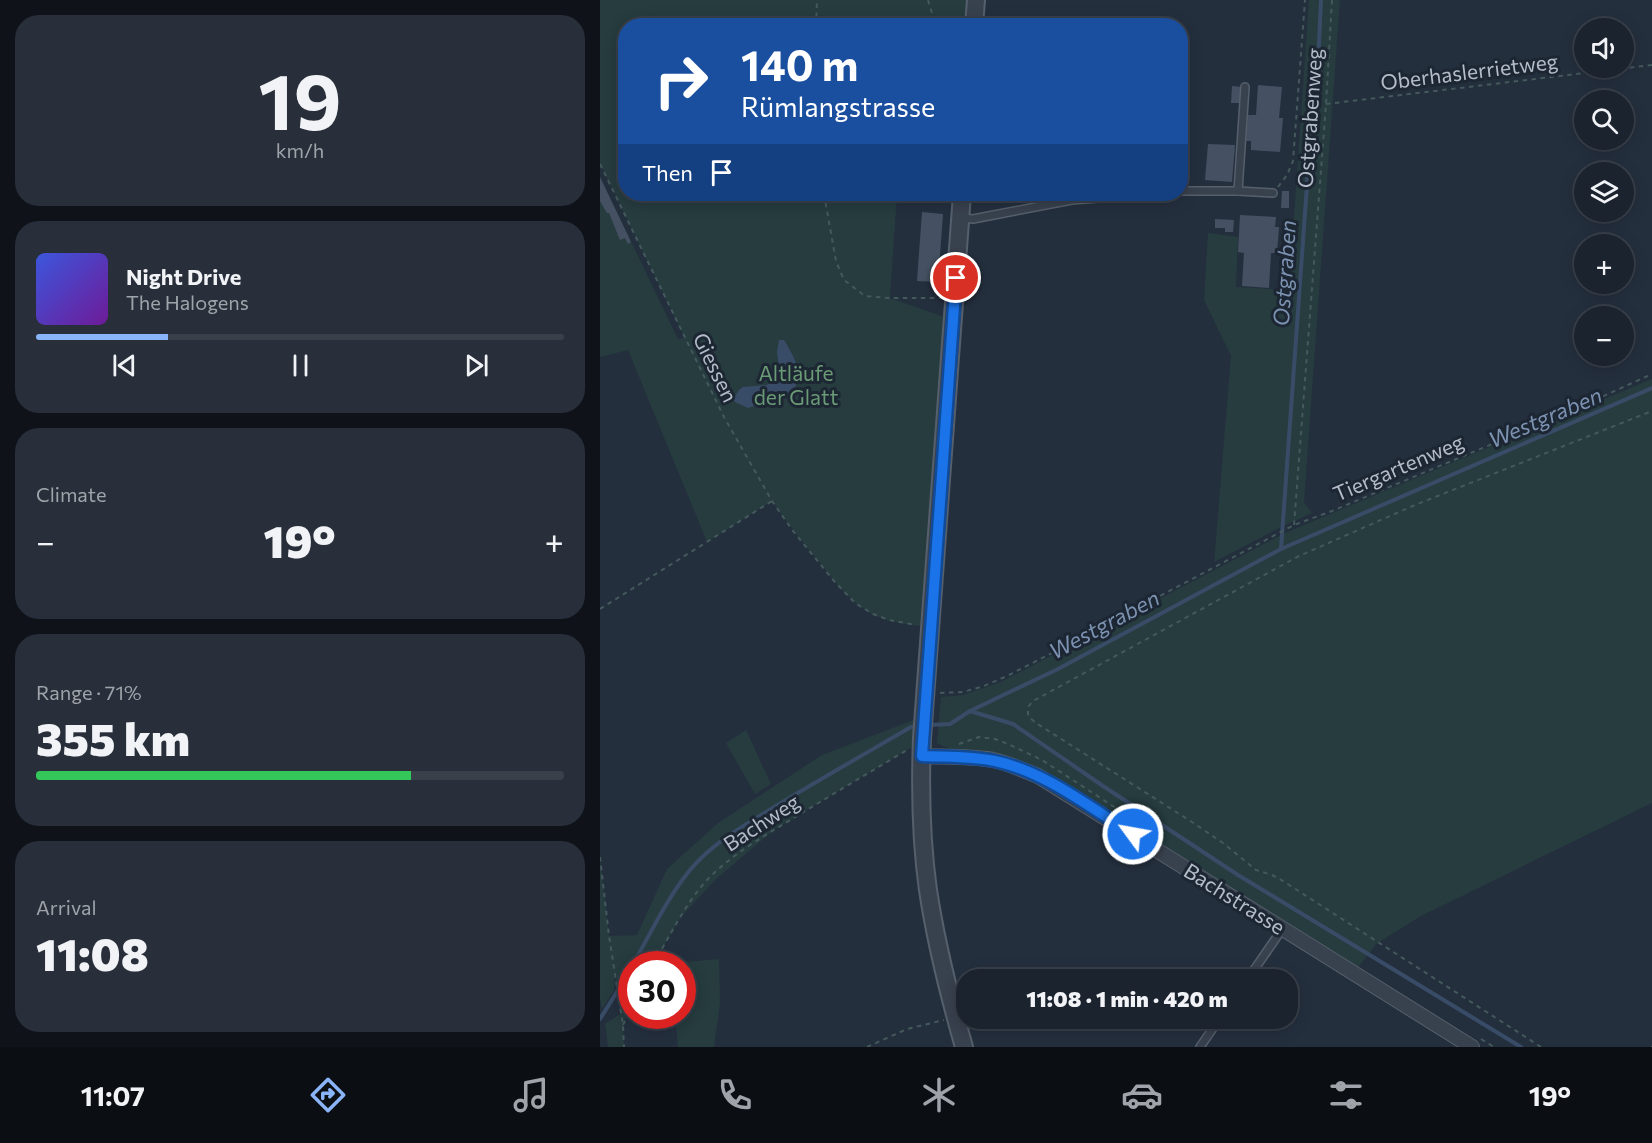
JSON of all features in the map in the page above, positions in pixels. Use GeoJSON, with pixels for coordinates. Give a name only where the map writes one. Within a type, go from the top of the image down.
{"type":"FeatureCollection","features":[{"type":"Feature","properties":{"kind":"street"},"geometry":{"type":"LineString","coordinates":[[975,18],[976,0]]}},
{"type":"Feature","properties":{"kind":"street"},"geometry":{"type":"LineString","coordinates":[[961,201],[922,747],[923,837],[928,888],[934,925],[964,1047]]}},
{"type":"Feature","properties":{"kind":"street","name":"Bachstrasse"},"geometry":{"type":"LineString","coordinates":[[922,747],[994,761],[1038,776],[1472,1047]]}},
{"type":"Feature","properties":{"kind":"lane"},"geometry":{"type":"LineString","coordinates":[[1238,191],[1245,87]]}},
{"type":"Feature","properties":{"kind":"lane"},"geometry":{"type":"LineString","coordinates":[[1188,191],[1273,193]]}},
{"type":"Feature","properties":{"kind":"lane"},"geometry":{"type":"LineString","coordinates":[[960,218],[973,219],[1072,201]]}},
{"type":"Feature","properties":{"kind":"lane"},"geometry":{"type":"LineString","coordinates":[[1255,969],[1283,928]]}},
{"type":"Feature","properties":{"kind":"lane"},"geometry":{"type":"LineString","coordinates":[[1200,1047],[1212,1029]]}},
{"type":"Feature","properties":{"kind":"path"},"geometry":{"type":"LineString","coordinates":[[816,18],[817,0]]}},
{"type":"Feature","properties":{"kind":"path"},"geometry":{"type":"LineString","coordinates":[[928,0],[934,18]]}},
{"type":"Feature","properties":{"kind":"path"},"geometry":{"type":"LineString","coordinates":[[1273,193],[1287,175],[1293,161],[1305,0]]}},
{"type":"Feature","properties":{"kind":"path","name":"Ostgrabenweg"},"geometry":{"type":"LineString","coordinates":[[1294,525],[1332,0]]}},
{"type":"Feature","properties":{"kind":"path","name":"Oberhaslerrietweg"},"geometry":{"type":"LineString","coordinates":[[1326,104],[1652,65]]}},
{"type":"Feature","properties":{"kind":"path","name":"Giessen"},"geometry":{"type":"LineString","coordinates":[[600,164],[618,201]]}},
{"type":"Feature","properties":{"kind":"path","name":"Giessen"},"geometry":{"type":"LineString","coordinates":[[618,201],[724,417],[772,501],[793,531],[855,603],[889,620],[915,625]]}},
{"type":"Feature","properties":{"kind":"path"},"geometry":{"type":"LineString","coordinates":[[825,201],[836,261],[844,280],[864,296],[955,297]]}},
{"type":"Feature","properties":{"kind":"path","name":"Tiergartenweg"},"geometry":{"type":"LineString","coordinates":[[951,693],[984,686],[1007,676],[1286,528],[1530,428],[1652,374]]}},
{"type":"Feature","properties":{"kind":"path"},"geometry":{"type":"LineString","coordinates":[[1541,1047],[1283,881],[1256,870],[1192,822],[1036,723],[1028,716],[1028,707],[1033,701],[1299,556],[1415,505],[1652,411]]}},
{"type":"Feature","properties":{"kind":"path"},"geometry":{"type":"LineString","coordinates":[[600,609],[772,501]]}},
{"type":"Feature","properties":{"kind":"path","name":"Bachweg"},"geometry":{"type":"LineString","coordinates":[[661,951],[694,895],[708,879],[751,844],[907,750],[915,746],[922,747]]}},
{"type":"Feature","properties":{"kind":"path"},"geometry":{"type":"LineString","coordinates":[[600,857],[618,998]]}},
{"type":"Feature","properties":{"kind":"path"},"geometry":{"type":"LineString","coordinates":[[867,1047],[907,1029],[955,1017]]}},
{"type":"Feature","properties":{"kind":"path"},"geometry":{"type":"LineString","coordinates":[[623,1029],[624,1047]]}},
{"type":"Feature","properties":{"kind":"green space","name":"Altläufe der Glatt"},"geometry":{"type":"Polygon","coordinates":[[[600,0],[976,0],[975,18],[618,18],[618,201],[600,164],[600,0]]]}},
{"type":"Feature","properties":{"kind":"green space"},"geometry":{"type":"Polygon","coordinates":[[[1309,0],[1340,0],[1304,502],[1312,513],[1214,562],[1231,356],[1204,300],[1208,233],[1238,237],[1236,287],[1289,290],[1309,0]]]}},
{"type":"Feature","properties":{"kind":"green space","name":"Altläufe der Glatt"},"geometry":{"type":"Polygon","coordinates":[[[600,177],[678,339],[685,338],[618,201],[897,201],[890,298],[953,320],[931,627],[886,620],[857,604],[831,577],[772,501],[707,542],[628,350],[600,357],[600,177]]]}},
{"type":"Feature","properties":{"kind":"green space"},"geometry":{"type":"Polygon","coordinates":[[[1652,379],[1652,803],[1421,916],[1376,944],[1357,969],[1048,775],[952,750],[937,743],[941,697],[963,695],[1001,682],[1285,533],[1652,379]]]}},
{"type":"Feature","properties":{"kind":"green space"},"geometry":{"type":"Polygon","coordinates":[[[924,716],[915,746],[775,829],[715,880],[681,917],[661,951],[618,951],[618,999],[615,976],[614,991],[602,1009],[600,997],[600,857],[609,936],[637,935],[667,869],[718,823],[822,755],[924,716]]]}},
{"type":"Feature","properties":{"kind":"green space"},"geometry":{"type":"Polygon","coordinates":[[[746,730],[771,784],[755,794],[726,743],[746,730]]]}},
{"type":"Feature","properties":{"kind":"green space"},"geometry":{"type":"Polygon","coordinates":[[[719,959],[720,1003],[714,1047],[678,1047],[676,1029],[696,1029],[696,961],[719,959]]]}},
{"type":"Feature","properties":{"kind":"green space"},"geometry":{"type":"Polygon","coordinates":[[[618,1015],[618,1029],[623,1029],[624,1047],[608,1047],[605,1024],[618,1015]]]}},
{"type":"Feature","properties":{"kind":"water"},"geometry":{"type":"Polygon","coordinates":[[[779,340],[784,340],[797,366],[798,372],[793,395],[780,401],[748,408],[735,402],[733,399],[743,387],[767,385],[775,378],[779,368],[777,352],[779,340]]]}},
{"type":"Feature","properties":{"kind":"building"},"geometry":{"type":"Polygon","coordinates":[[[1258,85],[1282,87],[1279,118],[1283,118],[1280,152],[1251,150],[1251,141],[1246,141],[1248,115],[1256,115],[1258,85]]]}},
{"type":"Feature","properties":{"kind":"building"},"geometry":{"type":"Polygon","coordinates":[[[1232,86],[1242,87],[1241,103],[1231,103],[1232,86]]]}},
{"type":"Feature","properties":{"kind":"building"},"geometry":{"type":"Polygon","coordinates":[[[1208,144],[1235,145],[1232,182],[1205,180],[1208,144]]]}},
{"type":"Feature","properties":{"kind":"building"},"geometry":{"type":"Polygon","coordinates":[[[600,177],[631,242],[628,244],[625,238],[620,240],[609,213],[600,201],[600,177]]]}},
{"type":"Feature","properties":{"kind":"building"},"geometry":{"type":"Polygon","coordinates":[[[1282,191],[1289,191],[1289,208],[1281,208],[1282,191]]]}},
{"type":"Feature","properties":{"kind":"building"},"geometry":{"type":"Polygon","coordinates":[[[922,212],[943,214],[938,282],[917,281],[922,212]]]}},
{"type":"Feature","properties":{"kind":"building"},"geometry":{"type":"Polygon","coordinates":[[[1240,215],[1276,217],[1275,227],[1279,227],[1277,253],[1271,253],[1269,288],[1242,286],[1244,253],[1238,252],[1240,215]]]}},
{"type":"Feature","properties":{"kind":"building"},"geometry":{"type":"Polygon","coordinates":[[[1215,219],[1234,220],[1233,232],[1225,232],[1225,228],[1215,228],[1215,219]]]}},
{"type":"Feature","properties":{"kind":"waterway","name":"Ostgraben"},"geometry":{"type":"LineString","coordinates":[[1281,549],[1310,143],[1308,117],[1317,88],[1321,0]]}},
{"type":"Feature","properties":{"kind":"waterway","name":"Westgraben"},"geometry":{"type":"LineString","coordinates":[[929,725],[950,724],[970,711],[1058,669],[1281,549],[1652,388]]}},
{"type":"Feature","properties":{"kind":"waterway"},"geometry":{"type":"LineString","coordinates":[[970,711],[1013,724],[1238,875],[1521,1047]]}},
{"type":"Feature","properties":{"kind":"waterway","name":"Westgraben"},"geometry":{"type":"LineString","coordinates":[[640,951],[674,892],[690,870],[721,841],[797,793],[911,727],[918,726]]}},
{"type":"Feature","properties":{"kind":"waterway","name":"Westgraben"},"geometry":{"type":"LineString","coordinates":[[600,1019],[618,990]]}},
{"type":"Feature","properties":{"kind":"route"},"geometry":{"type":"LineString","coordinates":[[956,278],[922,756],[969,757],[1017,767],[1058,787],[1133,834]]}}]}
